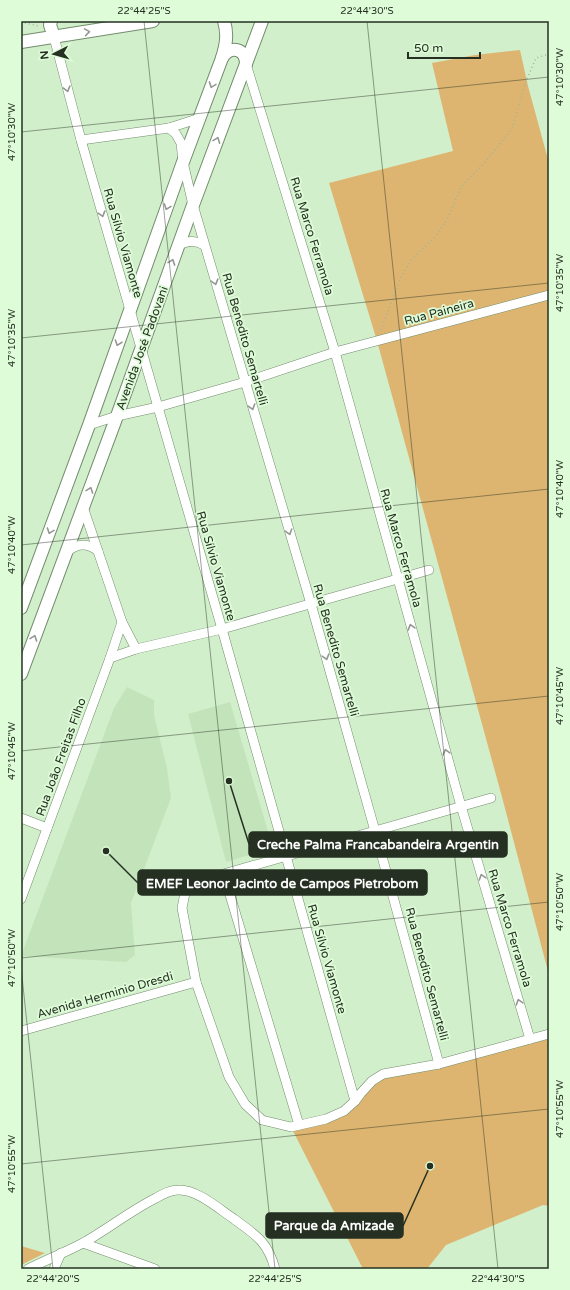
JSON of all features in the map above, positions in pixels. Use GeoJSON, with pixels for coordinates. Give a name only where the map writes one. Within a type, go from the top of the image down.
{"type":"FeatureCollection","features":[{"type":"Feature","properties":{"kind":"street"},"geometry":{"type":"LineString","coordinates":[[51,21],[50,25],[54,37]]}},
{"type":"Feature","properties":{"kind":"street"},"geometry":{"type":"LineString","coordinates":[[21,42],[153,21]]}},
{"type":"Feature","properties":{"kind":"street","name":"Avenida José Padovani"},"geometry":{"type":"LineString","coordinates":[[21,605],[89,425],[183,162],[222,58],[227,32],[224,21]]}},
{"type":"Feature","properties":{"kind":"street","name":"Avenida José Padovani"},"geometry":{"type":"LineString","coordinates":[[21,674],[84,507],[193,205],[262,21]]}},
{"type":"Feature","properties":{"kind":"street","name":"Rua Sílvio Viamonte"},"geometry":{"type":"LineString","coordinates":[[54,37],[81,140],[130,309],[140,350],[222,629],[355,1101]]}},
{"type":"Feature","properties":{"kind":"street"},"geometry":{"type":"LineString","coordinates":[[222,58],[226,53],[236,50],[242,52],[246,58],[246,64]]}},
{"type":"Feature","properties":{"kind":"street","name":"Rua Marco Ferramola"},"geometry":{"type":"LineString","coordinates":[[246,64],[335,352],[461,806],[530,1039]]}},
{"type":"Feature","properties":{"kind":"street"},"geometry":{"type":"LineString","coordinates":[[81,140],[169,128],[200,118]]}},
{"type":"Feature","properties":{"kind":"street","name":"Rua Benedito Semartelli"},"geometry":{"type":"LineString","coordinates":[[169,128],[176,134],[181,143],[183,162],[204,245],[311,604],[439,1064]]}},
{"type":"Feature","properties":{"kind":"street"},"geometry":{"type":"LineString","coordinates":[[178,246],[188,241],[193,241],[204,245]]}},
{"type":"Feature","properties":{"kind":"street","name":"Rua Paineira"},"geometry":{"type":"LineString","coordinates":[[89,425],[117,416],[158,407],[245,382],[335,352],[549,296]]}},
{"type":"Feature","properties":{"kind":"street"},"geometry":{"type":"LineString","coordinates":[[84,507],[122,622],[136,649]]}},
{"type":"Feature","properties":{"kind":"street"},"geometry":{"type":"LineString","coordinates":[[67,552],[75,546],[84,545],[98,551]]}},
{"type":"Feature","properties":{"kind":"street"},"geometry":{"type":"LineString","coordinates":[[110,658],[136,649],[222,629],[429,570]]}},
{"type":"Feature","properties":{"kind":"street","name":"Rua João Freitas Filho"},"geometry":{"type":"LineString","coordinates":[[21,899],[122,622]]}},
{"type":"Feature","properties":{"kind":"street"},"geometry":{"type":"LineString","coordinates":[[491,798],[199,881],[190,887],[186,892],[182,908],[196,982],[229,1077],[245,1104],[262,1120],[295,1126],[326,1119],[344,1111],[376,1077],[383,1074],[439,1064],[549,1034]]}},
{"type":"Feature","properties":{"kind":"street"},"geometry":{"type":"LineString","coordinates":[[21,818],[47,828]]}},
{"type":"Feature","properties":{"kind":"street"},"geometry":{"type":"LineString","coordinates":[[224,874],[295,1126]]}},
{"type":"Feature","properties":{"kind":"street","name":"Avenida Herminio Dresdi"},"geometry":{"type":"LineString","coordinates":[[21,1031],[196,982]]}},
{"type":"Feature","properties":{"kind":"street"},"geometry":{"type":"LineString","coordinates":[[28,1269],[83,1243],[141,1205],[169,1191],[179,1190],[190,1191],[213,1204],[248,1230],[265,1245],[271,1255],[275,1269]]}},
{"type":"Feature","properties":{"kind":"street"},"geometry":{"type":"LineString","coordinates":[[83,1243],[155,1269]]}},
{"type":"Feature","properties":{"kind":"street"},"geometry":{"type":"LineString","coordinates":[[54,1269],[61,1253]]}},
{"type":"Feature","properties":{"kind":"path"},"geometry":{"type":"LineString","coordinates":[[377,341],[401,277],[412,260],[434,238],[448,218],[460,188],[486,161],[512,128],[526,81],[536,58],[549,54]]}},
{"type":"Feature","properties":{"kind":"shaded area"},"geometry":{"type":"Polygon","coordinates":[[[520,50],[528,86],[549,163],[549,975],[502,797],[377,341],[329,183],[453,151],[432,63],[475,55],[520,50]]]}},
{"type":"Feature","properties":{"kind":"shaded area"},"geometry":{"type":"Polygon","coordinates":[[[127,687],[154,700],[154,715],[167,768],[171,798],[131,903],[135,955],[126,962],[21,956],[114,708],[127,687]]]}},
{"type":"Feature","properties":{"kind":"shaded area"},"geometry":{"type":"Polygon","coordinates":[[[230,702],[273,848],[226,862],[188,714],[230,702]]]}},
{"type":"Feature","properties":{"kind":"shaded area"},"geometry":{"type":"Polygon","coordinates":[[[549,1039],[549,1206],[543,1205],[446,1245],[427,1269],[363,1269],[291,1127],[328,1121],[374,1081],[549,1039]]]}},
{"type":"Feature","properties":{"kind":"shaded area"},"geometry":{"type":"Polygon","coordinates":[[[21,1246],[45,1253],[21,1265],[21,1246]]]}},
{"type":"Feature","properties":{"kind":"place","name":"Creche Palma Francabandeira Argentin"},"geometry":{"type":"Point","coordinates":[229,781]}},
{"type":"Feature","properties":{"kind":"place","name":"EMEF Leonor Jacinto de Campos Pietrobom"},"geometry":{"type":"Point","coordinates":[106,851]}},
{"type":"Feature","properties":{"kind":"place","name":"Parque da Amizade"},"geometry":{"type":"Point","coordinates":[430,1166]}}]}
